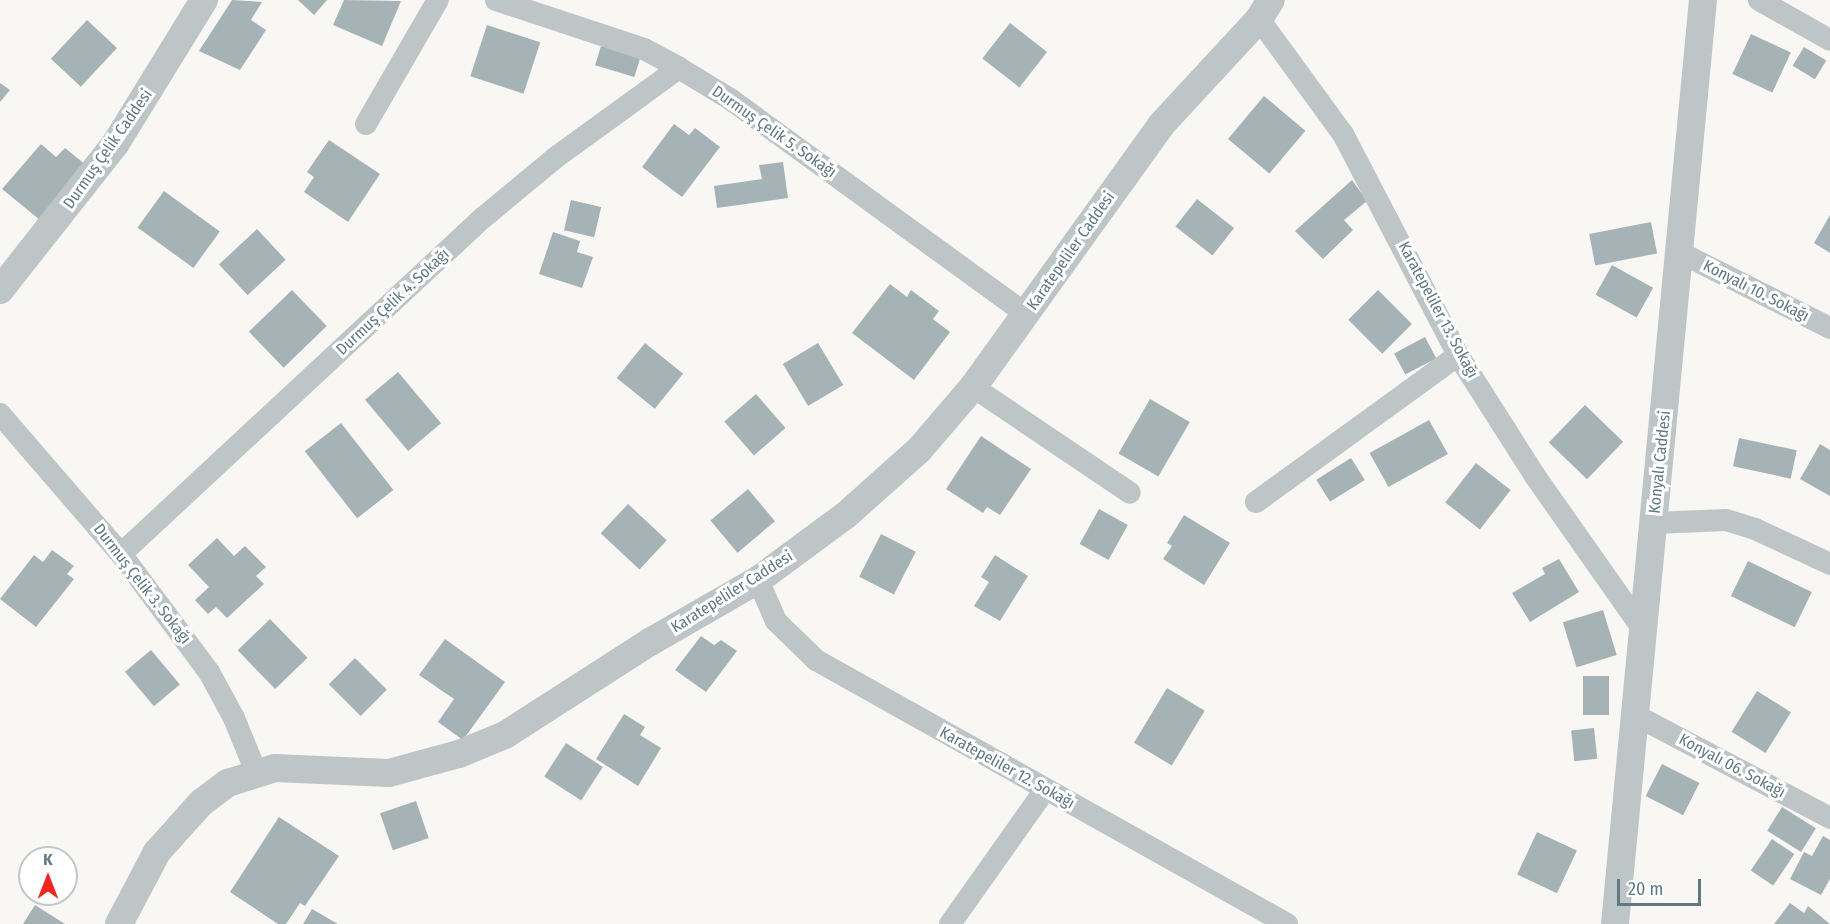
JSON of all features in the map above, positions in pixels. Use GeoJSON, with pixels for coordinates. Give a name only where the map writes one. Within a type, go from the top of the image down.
{"type":"FeatureCollection","features":[{"type":"Feature","properties":{"kind":"street","name":"Durmuş Çelik Caddesi"},"geometry":{"type":"LineString","coordinates":[[0,290],[116,143],[204,0]]}},
{"type":"Feature","properties":{"kind":"street"},"geometry":{"type":"LineString","coordinates":[[366,124],[438,0]]}},
{"type":"Feature","properties":{"kind":"street","name":"Durmuş Çelik 5. Sokağı"},"geometry":{"type":"LineString","coordinates":[[496,0],[633,45],[679,68],[730,99],[1026,314]]}},
{"type":"Feature","properties":{"kind":"street","name":"Konyalı Caddesi"},"geometry":{"type":"LineString","coordinates":[[1615,924],[1642,628],[1682,253],[1703,0]]}},
{"type":"Feature","properties":{"kind":"street"},"geometry":{"type":"LineString","coordinates":[[1759,0],[1830,40]]}},
{"type":"Feature","properties":{"kind":"street","name":"Karatepeliler Caddesi"},"geometry":{"type":"LineString","coordinates":[[119,924],[158,852],[182,822],[228,783],[256,772],[275,768],[389,773],[459,754],[538,717],[650,642],[758,580],[881,484],[919,450],[973,387],[1161,125],[1265,9]]}},
{"type":"Feature","properties":{"kind":"street","name":"Karatepeliler 13. Sokağı"},"geometry":{"type":"LineString","coordinates":[[1265,9],[1343,135],[1458,355],[1535,476],[1642,628]]}},
{"type":"Feature","properties":{"kind":"street","name":"Durmuş Çelik 4. Sokağı"},"geometry":{"type":"LineString","coordinates":[[121,554],[484,217],[555,158],[679,68]]}},
{"type":"Feature","properties":{"kind":"street","name":"Konyalı 10. Sokağı"},"geometry":{"type":"LineString","coordinates":[[1682,253],[1830,328]]}},
{"type":"Feature","properties":{"kind":"street"},"geometry":{"type":"LineString","coordinates":[[1256,502],[1458,355]]}},
{"type":"Feature","properties":{"kind":"street"},"geometry":{"type":"LineString","coordinates":[[973,387],[1130,493]]}},
{"type":"Feature","properties":{"kind":"street","name":"Durmuş Çelik 3. Sokağı"},"geometry":{"type":"LineString","coordinates":[[0,414],[121,554],[209,672],[256,772]]}},
{"type":"Feature","properties":{"kind":"street"},"geometry":{"type":"LineString","coordinates":[[1654,524],[1726,520],[1755,529],[1830,564]]}},
{"type":"Feature","properties":{"kind":"street","name":"Karatepeliler 12. Sokağı"},"geometry":{"type":"LineString","coordinates":[[758,580],[776,621],[816,660],[1287,924]]}},
{"type":"Feature","properties":{"kind":"street","name":"Konyalı 06. Sokağı"},"geometry":{"type":"LineString","coordinates":[[1635,715],[1830,818]]}},
{"type":"Feature","properties":{"kind":"street"},"geometry":{"type":"LineString","coordinates":[[950,924],[1046,790]]}},
{"type":"Feature","properties":{"kind":"building"},"geometry":{"type":"Polygon","coordinates":[[[232,0],[262,2],[251,20],[266,30],[240,70],[199,51],[232,0]]]}},
{"type":"Feature","properties":{"kind":"building"},"geometry":{"type":"Polygon","coordinates":[[[298,0],[327,0],[314,15],[298,0]]]}},
{"type":"Feature","properties":{"kind":"building"},"geometry":{"type":"Polygon","coordinates":[[[344,0],[401,1],[382,46],[333,25],[344,0]]]}},
{"type":"Feature","properties":{"kind":"building"},"geometry":{"type":"Polygon","coordinates":[[[87,20],[117,48],[81,87],[51,59],[87,20]]]}},
{"type":"Feature","properties":{"kind":"building"},"geometry":{"type":"Polygon","coordinates":[[[1010,23],[1047,52],[1019,87],[982,58],[1010,23]]]}},
{"type":"Feature","properties":{"kind":"building"},"geometry":{"type":"Polygon","coordinates":[[[487,25],[540,42],[524,94],[470,76],[487,25]]]}},
{"type":"Feature","properties":{"kind":"building"},"geometry":{"type":"Polygon","coordinates":[[[1751,34],[1791,53],[1772,92],[1732,74],[1751,34]]]}},
{"type":"Feature","properties":{"kind":"building"},"geometry":{"type":"Polygon","coordinates":[[[601,46],[640,58],[634,77],[595,65],[601,46]]]}},
{"type":"Feature","properties":{"kind":"building"},"geometry":{"type":"Polygon","coordinates":[[[1804,47],[1826,60],[1815,79],[1793,66],[1804,47]]]}},
{"type":"Feature","properties":{"kind":"building"},"geometry":{"type":"Polygon","coordinates":[[[0,83],[10,90],[0,102],[0,83]]]}},
{"type":"Feature","properties":{"kind":"building"},"geometry":{"type":"Polygon","coordinates":[[[1264,96],[1305,131],[1269,174],[1228,139],[1264,96]]]}},
{"type":"Feature","properties":{"kind":"building"},"geometry":{"type":"Polygon","coordinates":[[[674,124],[689,135],[695,128],[720,147],[682,197],[642,167],[674,124]]]}},
{"type":"Feature","properties":{"kind":"building"},"geometry":{"type":"Polygon","coordinates":[[[329,140],[380,174],[348,222],[304,192],[314,177],[307,172],[329,140]]]}},
{"type":"Feature","properties":{"kind":"building"},"geometry":{"type":"Polygon","coordinates":[[[41,144],[56,157],[65,148],[86,165],[40,220],[2,189],[41,144]]]}},
{"type":"Feature","properties":{"kind":"building"},"geometry":{"type":"Polygon","coordinates":[[[783,162],[788,198],[717,208],[714,186],[762,179],[759,165],[783,162]]]}},
{"type":"Feature","properties":{"kind":"building"},"geometry":{"type":"Polygon","coordinates":[[[1352,180],[1367,201],[1344,220],[1353,230],[1323,259],[1295,231],[1352,180]]]}},
{"type":"Feature","properties":{"kind":"building"},"geometry":{"type":"Polygon","coordinates":[[[164,191],[220,232],[193,268],[138,227],[164,191]]]}},
{"type":"Feature","properties":{"kind":"building"},"geometry":{"type":"Polygon","coordinates":[[[1197,199],[1234,228],[1212,256],[1175,227],[1197,199]]]}},
{"type":"Feature","properties":{"kind":"building"},"geometry":{"type":"Polygon","coordinates":[[[571,200],[601,207],[594,237],[564,230],[571,200]]]}},
{"type":"Feature","properties":{"kind":"building"},"geometry":{"type":"Polygon","coordinates":[[[1830,215],[1830,253],[1814,243],[1830,215]]]}},
{"type":"Feature","properties":{"kind":"building"},"geometry":{"type":"Polygon","coordinates":[[[1651,222],[1657,253],[1595,265],[1589,234],[1651,222]]]}},
{"type":"Feature","properties":{"kind":"building"},"geometry":{"type":"Polygon","coordinates":[[[257,229],[286,260],[248,295],[219,264],[257,229]]]}},
{"type":"Feature","properties":{"kind":"building"},"geometry":{"type":"Polygon","coordinates":[[[553,232],[580,241],[577,252],[593,257],[582,288],[539,274],[553,232]]]}},
{"type":"Feature","properties":{"kind":"building"},"geometry":{"type":"Polygon","coordinates":[[[1612,265],[1653,288],[1637,318],[1596,295],[1612,265]]]}},
{"type":"Feature","properties":{"kind":"building"},"geometry":{"type":"Polygon","coordinates":[[[890,284],[907,297],[911,290],[939,311],[933,319],[950,332],[914,380],[852,333],[890,284]]]}},
{"type":"Feature","properties":{"kind":"building"},"geometry":{"type":"Polygon","coordinates":[[[292,290],[327,326],[284,368],[249,332],[292,290]]]}},
{"type":"Feature","properties":{"kind":"building"},"geometry":{"type":"Polygon","coordinates":[[[1378,290],[1412,324],[1382,354],[1348,320],[1378,290]]]}},
{"type":"Feature","properties":{"kind":"building"},"geometry":{"type":"Polygon","coordinates":[[[1425,337],[1436,358],[1405,375],[1394,353],[1425,337]]]}},
{"type":"Feature","properties":{"kind":"building"},"geometry":{"type":"Polygon","coordinates":[[[645,343],[683,374],[655,409],[617,378],[645,343]]]}},
{"type":"Feature","properties":{"kind":"building"},"geometry":{"type":"Polygon","coordinates":[[[818,343],[843,385],[808,406],[783,364],[818,343]]]}},
{"type":"Feature","properties":{"kind":"building"},"geometry":{"type":"Polygon","coordinates":[[[398,372],[441,423],[408,451],[365,400],[398,372]]]}},
{"type":"Feature","properties":{"kind":"building"},"geometry":{"type":"Polygon","coordinates":[[[756,394],[786,428],[754,456],[724,422],[756,394]]]}},
{"type":"Feature","properties":{"kind":"building"},"geometry":{"type":"Polygon","coordinates":[[[1150,399],[1190,422],[1158,477],[1118,454],[1150,399]]]}},
{"type":"Feature","properties":{"kind":"building"},"geometry":{"type":"Polygon","coordinates":[[[1585,405],[1623,442],[1587,479],[1549,442],[1585,405]]]}},
{"type":"Feature","properties":{"kind":"building"},"geometry":{"type":"Polygon","coordinates":[[[1429,420],[1448,454],[1388,487],[1370,453],[1429,420]]]}},
{"type":"Feature","properties":{"kind":"building"},"geometry":{"type":"Polygon","coordinates":[[[341,423],[393,490],[357,518],[305,451],[341,423]]]}},
{"type":"Feature","properties":{"kind":"building"},"geometry":{"type":"Polygon","coordinates":[[[981,436],[1031,469],[1000,515],[987,507],[983,513],[946,489],[981,436]]]}},
{"type":"Feature","properties":{"kind":"building"},"geometry":{"type":"Polygon","coordinates":[[[1739,438],[1797,450],[1791,479],[1733,466],[1739,438]]]}},
{"type":"Feature","properties":{"kind":"building"},"geometry":{"type":"Polygon","coordinates":[[[1820,444],[1830,450],[1830,496],[1800,479],[1820,444]]]}},
{"type":"Feature","properties":{"kind":"building"},"geometry":{"type":"Polygon","coordinates":[[[1351,458],[1365,480],[1330,502],[1316,480],[1351,458]]]}},
{"type":"Feature","properties":{"kind":"building"},"geometry":{"type":"Polygon","coordinates":[[[1476,463],[1511,490],[1480,529],[1445,502],[1476,463]]]}},
{"type":"Feature","properties":{"kind":"building"},"geometry":{"type":"Polygon","coordinates":[[[748,489],[775,521],[737,553],[710,520],[748,489]]]}},
{"type":"Feature","properties":{"kind":"building"},"geometry":{"type":"Polygon","coordinates":[[[628,504],[667,540],[639,569],[601,533],[628,504]]]}},
{"type":"Feature","properties":{"kind":"building"},"geometry":{"type":"Polygon","coordinates":[[[1099,509],[1128,525],[1108,560],[1080,544],[1099,509]]]}},
{"type":"Feature","properties":{"kind":"building"},"geometry":{"type":"Polygon","coordinates":[[[1184,515],[1230,543],[1204,585],[1163,559],[1172,546],[1167,543],[1184,515]]]}},
{"type":"Feature","properties":{"kind":"building"},"geometry":{"type":"Polygon","coordinates":[[[881,534],[916,552],[894,594],[859,577],[881,534]]]}},
{"type":"Feature","properties":{"kind":"building"},"geometry":{"type":"Polygon","coordinates":[[[217,538],[234,556],[245,546],[266,567],[256,576],[264,584],[227,618],[216,607],[208,614],[195,600],[209,587],[188,565],[217,538]]]}},
{"type":"Feature","properties":{"kind":"building"},"geometry":{"type":"Polygon","coordinates":[[[52,550],[74,566],[67,574],[74,579],[36,627],[0,599],[34,555],[43,562],[52,550]]]}},
{"type":"Feature","properties":{"kind":"building"},"geometry":{"type":"Polygon","coordinates":[[[995,555],[1028,576],[1000,621],[974,606],[989,582],[981,577],[995,555]]]}},
{"type":"Feature","properties":{"kind":"building"},"geometry":{"type":"Polygon","coordinates":[[[1559,559],[1579,592],[1530,622],[1512,593],[1545,574],[1542,568],[1559,559]]]}},
{"type":"Feature","properties":{"kind":"building"},"geometry":{"type":"Polygon","coordinates":[[[1748,561],[1812,592],[1795,627],[1731,596],[1748,561]]]}},
{"type":"Feature","properties":{"kind":"building"},"geometry":{"type":"Polygon","coordinates":[[[1603,610],[1617,655],[1577,667],[1563,622],[1603,610]]]}},
{"type":"Feature","properties":{"kind":"building"},"geometry":{"type":"Polygon","coordinates":[[[270,619],[308,658],[275,689],[238,650],[270,619]]]}},
{"type":"Feature","properties":{"kind":"building"},"geometry":{"type":"Polygon","coordinates":[[[701,636],[714,645],[721,640],[737,651],[706,692],[675,670],[701,636]]]}},
{"type":"Feature","properties":{"kind":"building"},"geometry":{"type":"Polygon","coordinates":[[[445,639],[505,682],[463,740],[438,722],[454,699],[419,675],[445,639]]]}},
{"type":"Feature","properties":{"kind":"building"},"geometry":{"type":"Polygon","coordinates":[[[151,650],[180,684],[154,706],[125,672],[151,650]]]}},
{"type":"Feature","properties":{"kind":"building"},"geometry":{"type":"Polygon","coordinates":[[[355,658],[387,690],[361,716],[329,684],[355,658]]]}},
{"type":"Feature","properties":{"kind":"building"},"geometry":{"type":"Polygon","coordinates":[[[1583,676],[1609,676],[1609,715],[1583,715],[1583,676]]]}},
{"type":"Feature","properties":{"kind":"building"},"geometry":{"type":"Polygon","coordinates":[[[1167,688],[1205,711],[1172,766],[1134,743],[1167,688]]]}},
{"type":"Feature","properties":{"kind":"building"},"geometry":{"type":"Polygon","coordinates":[[[1757,691],[1791,712],[1765,753],[1732,732],[1757,691]]]}},
{"type":"Feature","properties":{"kind":"building"},"geometry":{"type":"Polygon","coordinates":[[[624,714],[645,727],[640,735],[661,748],[638,786],[596,759],[624,714]]]}},
{"type":"Feature","properties":{"kind":"building"},"geometry":{"type":"Polygon","coordinates":[[[1594,728],[1597,759],[1574,761],[1571,730],[1594,728]]]}},
{"type":"Feature","properties":{"kind":"building"},"geometry":{"type":"Polygon","coordinates":[[[566,743],[603,767],[581,801],[544,777],[566,743]]]}},
{"type":"Feature","properties":{"kind":"building"},"geometry":{"type":"Polygon","coordinates":[[[1662,764],[1699,783],[1683,815],[1646,796],[1662,764]]]}},
{"type":"Feature","properties":{"kind":"building"},"geometry":{"type":"Polygon","coordinates":[[[416,801],[429,838],[393,850],[380,813],[416,801]]]}},
{"type":"Feature","properties":{"kind":"building"},"geometry":{"type":"Polygon","coordinates":[[[1782,807],[1816,828],[1801,852],[1767,831],[1782,807]]]}},
{"type":"Feature","properties":{"kind":"building"},"geometry":{"type":"Polygon","coordinates":[[[279,817],[339,856],[305,906],[300,903],[286,924],[278,924],[230,892],[279,817]]]}},
{"type":"Feature","properties":{"kind":"building"},"geometry":{"type":"Polygon","coordinates":[[[1537,832],[1577,851],[1557,893],[1517,875],[1537,832]]]}},
{"type":"Feature","properties":{"kind":"building"},"geometry":{"type":"Polygon","coordinates":[[[1823,836],[1830,840],[1830,879],[1821,895],[1790,879],[1804,852],[1812,856],[1823,836]]]}},
{"type":"Feature","properties":{"kind":"building"},"geometry":{"type":"Polygon","coordinates":[[[1772,839],[1794,854],[1773,886],[1751,871],[1772,839]]]}},
{"type":"Feature","properties":{"kind":"building"},"geometry":{"type":"Polygon","coordinates":[[[1790,903],[1804,913],[1808,906],[1830,924],[1774,924],[1790,903]]]}},
{"type":"Feature","properties":{"kind":"building"},"geometry":{"type":"Polygon","coordinates":[[[37,906],[65,924],[23,924],[37,906]]]}},
{"type":"Feature","properties":{"kind":"building"},"geometry":{"type":"Polygon","coordinates":[[[312,909],[338,924],[303,924],[312,909]]]}}]}
